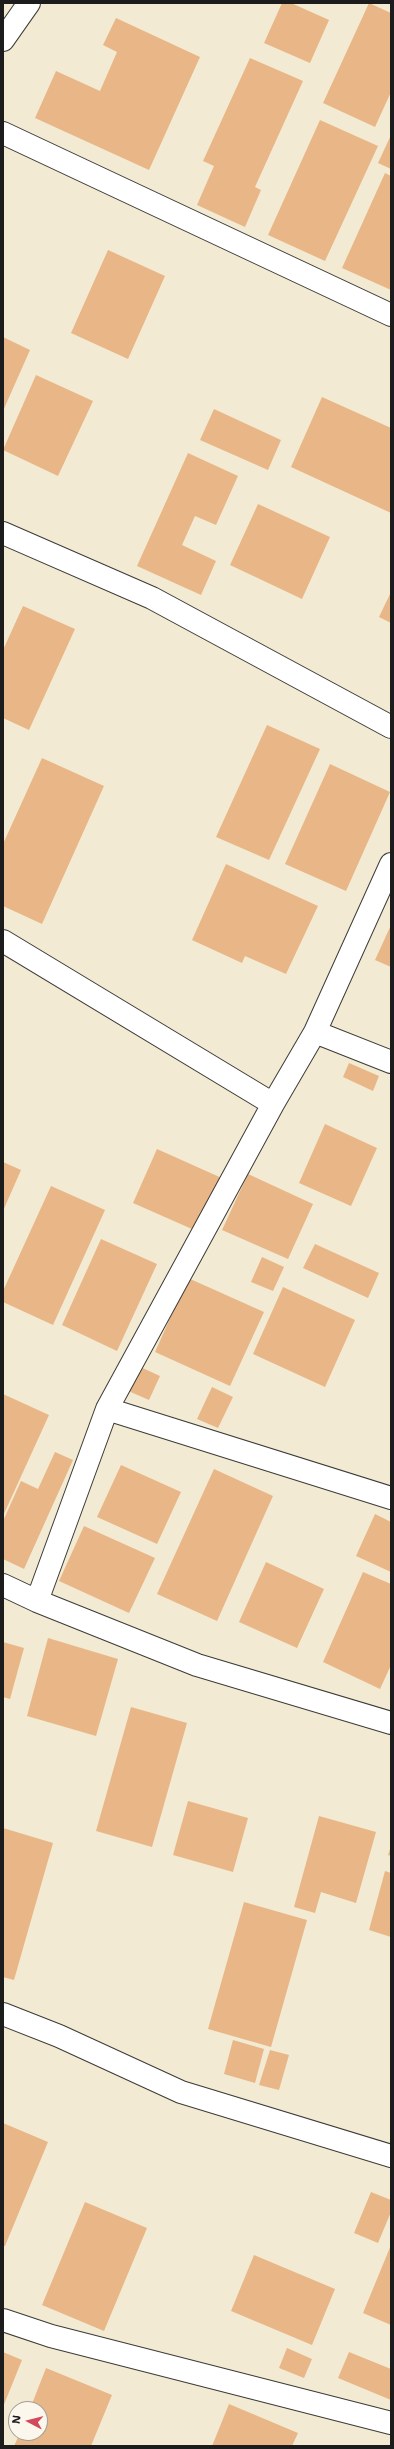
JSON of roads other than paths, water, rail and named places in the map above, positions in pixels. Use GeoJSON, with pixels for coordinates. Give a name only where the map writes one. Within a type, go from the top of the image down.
{"type":"FeatureCollection","features":[{"type":"Feature","properties":{"kind":"street"},"geometry":{"type":"LineString","coordinates":[[3,40],[29,3]]}},
{"type":"Feature","properties":{"kind":"street"},"geometry":{"type":"LineString","coordinates":[[3,133],[391,315]]}},
{"type":"Feature","properties":{"kind":"street"},"geometry":{"type":"LineString","coordinates":[[3,533],[152,598],[391,727]]}},
{"type":"Feature","properties":{"kind":"street"},"geometry":{"type":"LineString","coordinates":[[37,1601],[106,1409],[315,1032],[391,864]]}},
{"type":"Feature","properties":{"kind":"street"},"geometry":{"type":"LineString","coordinates":[[3,941],[274,1104]]}},
{"type":"Feature","properties":{"kind":"street"},"geometry":{"type":"LineString","coordinates":[[315,1032],[391,1062]]}},
{"type":"Feature","properties":{"kind":"street"},"geometry":{"type":"LineString","coordinates":[[106,1409],[391,1498]]}},
{"type":"Feature","properties":{"kind":"street"},"geometry":{"type":"LineString","coordinates":[[3,1585],[37,1601],[197,1665],[391,1723]]}},
{"type":"Feature","properties":{"kind":"street"},"geometry":{"type":"LineString","coordinates":[[3,2014],[59,2036],[181,2092],[391,2156]]}},
{"type":"Feature","properties":{"kind":"street"},"geometry":{"type":"LineString","coordinates":[[3,2320],[51,2336],[391,2423]]}}]}
